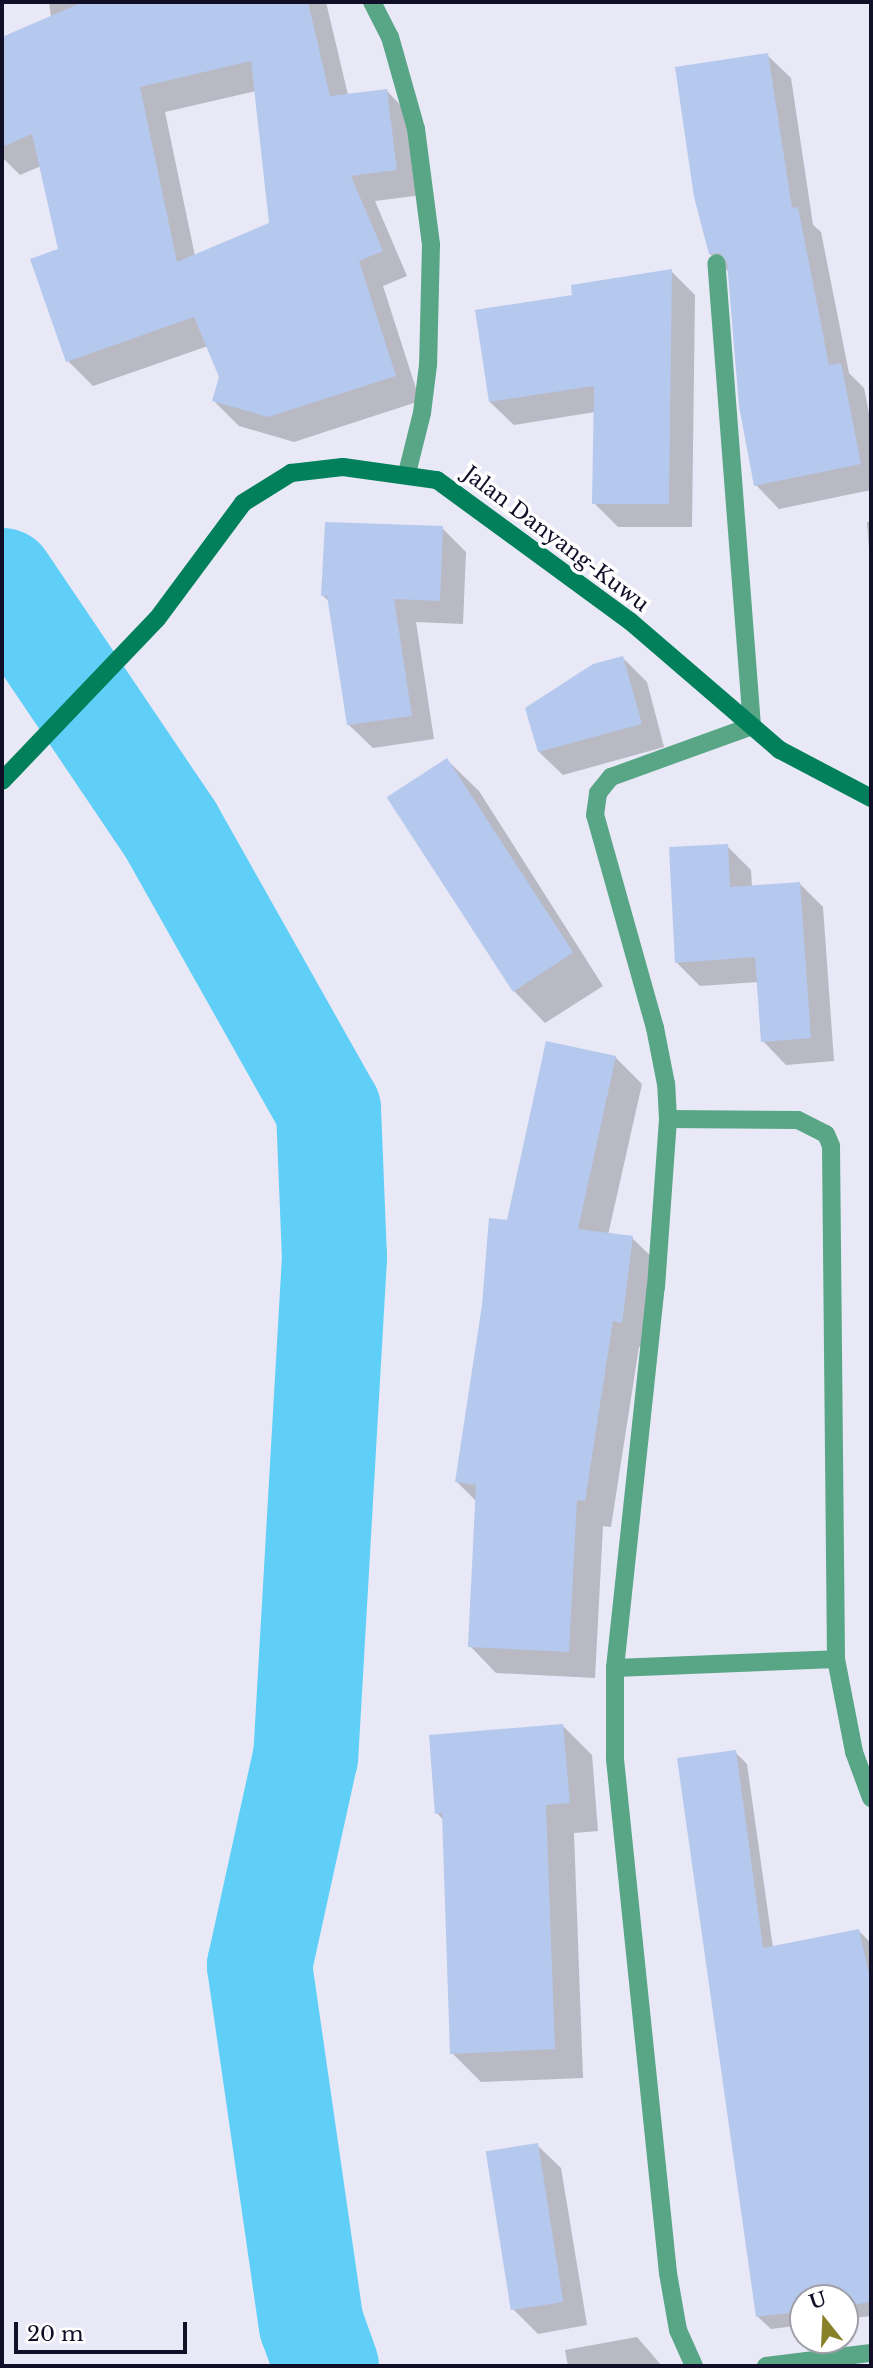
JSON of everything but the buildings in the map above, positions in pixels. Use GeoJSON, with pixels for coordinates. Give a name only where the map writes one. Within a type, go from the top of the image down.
{"type":"FeatureCollection","features":[{"type":"Feature","properties":{"kind":"main road","name":"Jalan Danyang-Kuwu"},"geometry":{"type":"LineString","coordinates":[[2,781],[157,619],[243,503],[291,472],[343,467],[437,480],[464,497],[631,622],[791,757],[871,798]]}},
{"type":"Feature","properties":{"kind":"street"},"geometry":{"type":"LineString","coordinates":[[372,2],[390,37],[416,129],[431,245],[428,365],[422,413],[407,474]]}},
{"type":"Feature","properties":{"kind":"street"},"geometry":{"type":"LineString","coordinates":[[694,2366],[678,2330],[667,2259],[615,1759],[615,1668],[656,1287],[668,1119],[655,1028],[600,841],[595,815],[598,793],[611,777],[752,726],[716,263]]}},
{"type":"Feature","properties":{"kind":"street"},"geometry":{"type":"LineString","coordinates":[[668,1119],[799,1120],[826,1134],[831,1146],[836,1660],[854,1752],[871,1798]]}},
{"type":"Feature","properties":{"kind":"street"},"geometry":{"type":"LineString","coordinates":[[615,1668],[836,1660]]}},
{"type":"Feature","properties":{"kind":"street"},"geometry":{"type":"LineString","coordinates":[[766,2366],[871,2353]]}},
{"type":"Feature","properties":{"kind":"waterway"},"geometry":{"type":"LineString","coordinates":[[2,580],[170,829],[328,1109],[334,1257],[305,1756],[259,1965],[311,2324],[326,2366]]}}]}
